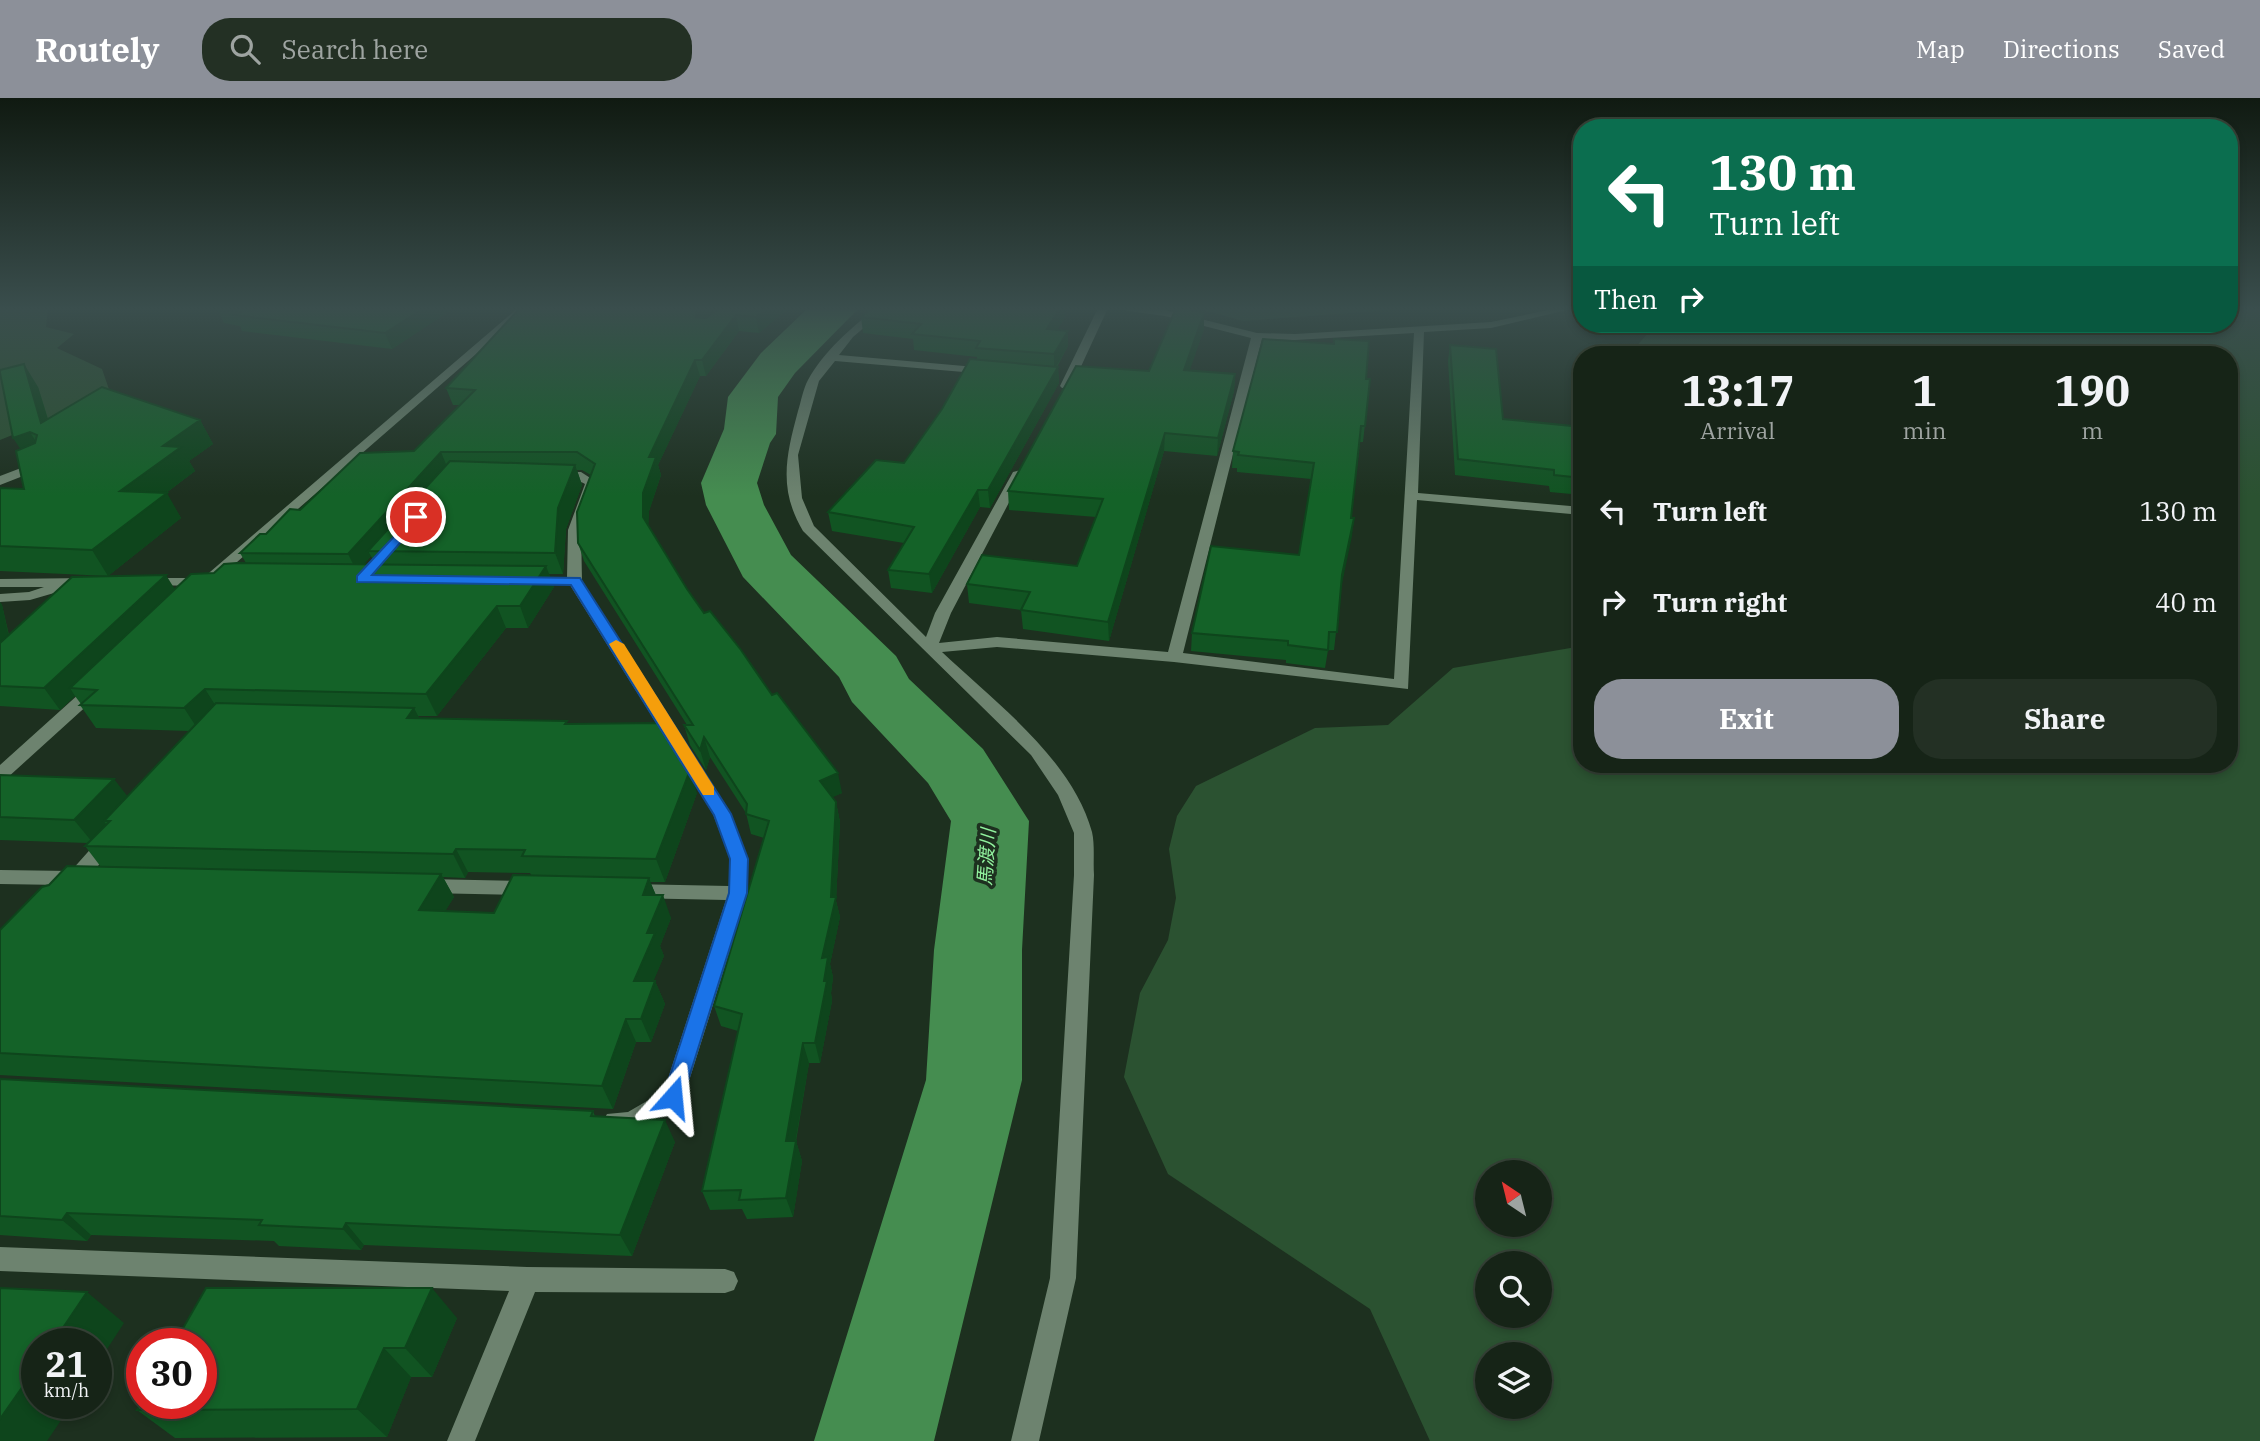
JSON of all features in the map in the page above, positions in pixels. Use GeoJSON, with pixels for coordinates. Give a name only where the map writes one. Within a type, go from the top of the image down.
{"type":"FeatureCollection","features":[{"type":"Feature","properties":{"kind":"street"},"geometry":{"type":"LineString","coordinates":[[187,600],[449,371]]}},
{"type":"Feature","properties":{"kind":"street"},"geometry":{"type":"LineString","coordinates":[[820,371],[813,381],[792,455],[794,498],[808,528],[929,649],[1037,751],[1066,794],[1083,833],[1084,875],[1063,1278],[1025,1441]]}},
{"type":"Feature","properties":{"kind":"street"},"geometry":{"type":"LineString","coordinates":[[978,371],[1003,373]]}},
{"type":"Feature","properties":{"kind":"street"},"geometry":{"type":"LineString","coordinates":[[1057,402],[1068,371]]}},
{"type":"Feature","properties":{"kind":"street"},"geometry":{"type":"LineString","coordinates":[[1174,657],[1248,371]]}},
{"type":"Feature","properties":{"kind":"street"},"geometry":{"type":"LineString","coordinates":[[929,649],[997,642],[1174,657],[1402,685],[1417,371]]}},
{"type":"Feature","properties":{"kind":"street"},"geometry":{"type":"LineString","coordinates":[[929,649],[943,613],[1024,461]]}},
{"type":"Feature","properties":{"kind":"street"},"geometry":{"type":"LineString","coordinates":[[0,481],[46,463]]}},
{"type":"Feature","properties":{"kind":"street"},"geometry":{"type":"LineString","coordinates":[[543,475],[581,476],[592,483],[573,526],[571,546],[575,581],[722,814],[739,859],[738,893],[673,1097],[631,1122],[590,1120]]}},
{"type":"Feature","properties":{"kind":"street"},"geometry":{"type":"LineString","coordinates":[[1412,496],[1573,510]]}},
{"type":"Feature","properties":{"kind":"street"},"geometry":{"type":"LineString","coordinates":[[126,582],[206,582],[238,579]]}},
{"type":"Feature","properties":{"kind":"street"},"geometry":{"type":"LineString","coordinates":[[509,580],[575,581]]}},
{"type":"Feature","properties":{"kind":"street"},"geometry":{"type":"LineString","coordinates":[[0,598],[30,596],[72,582]]}},
{"type":"Feature","properties":{"kind":"street"},"geometry":{"type":"LineString","coordinates":[[0,583],[99,582]]}},
{"type":"Feature","properties":{"kind":"street"},"geometry":{"type":"LineString","coordinates":[[0,775],[111,674]]}},
{"type":"Feature","properties":{"kind":"street"},"geometry":{"type":"LineString","coordinates":[[642,730],[670,730]]}},
{"type":"Feature","properties":{"kind":"street"},"geometry":{"type":"LineString","coordinates":[[56,898],[122,828]]}},
{"type":"Feature","properties":{"kind":"street"},"geometry":{"type":"LineString","coordinates":[[0,877],[103,879]]}},
{"type":"Feature","properties":{"kind":"street"},"geometry":{"type":"LineString","coordinates":[[407,886],[545,889]]}},
{"type":"Feature","properties":{"kind":"street"},"geometry":{"type":"LineString","coordinates":[[614,890],[738,893]]}},
{"type":"Feature","properties":{"kind":"street"},"geometry":{"type":"LineString","coordinates":[[0,1259],[527,1279],[725,1281]]}},
{"type":"Feature","properties":{"kind":"street"},"geometry":{"type":"LineString","coordinates":[[461,1441],[527,1279]]}},
{"type":"Feature","properties":{"kind":"green space"},"geometry":{"type":"Polygon","coordinates":[[[0,371],[103,371],[111,395],[0,440],[0,371]]]}},
{"type":"Feature","properties":{"kind":"green space"},"geometry":{"type":"Polygon","coordinates":[[[2238,371],[2260,371],[2260,1441],[1430,1441],[1370,1309],[1168,1174],[1124,1077],[1140,993],[1168,940],[1176,898],[1169,849],[1177,816],[1196,786],[1315,728],[1388,725],[1453,668],[1573,648],[1573,773],[2238,773],[2238,371]]]}},
{"type":"Feature","properties":{"kind":"building"},"geometry":{"type":"Polygon","coordinates":[[[0,371],[26,371],[41,423],[102,387],[200,420],[163,446],[181,447],[120,491],[167,493],[92,550],[0,546],[0,488],[24,489],[16,451],[35,443],[37,435],[30,432],[13,438],[0,371]]]}},
{"type":"Feature","properties":{"kind":"building"},"geometry":{"type":"Polygon","coordinates":[[[462,371],[690,371],[649,457],[656,457],[643,493],[643,517],[704,613],[710,611],[772,695],[777,693],[838,773],[820,781],[836,802],[831,897],[836,897],[822,958],[828,957],[824,981],[827,981],[815,1043],[803,1043],[786,1141],[796,1141],[786,1198],[739,1200],[741,1190],[702,1191],[742,1014],[714,1006],[769,821],[746,814],[747,804],[704,737],[700,750],[684,725],[693,725],[578,543],[577,512],[595,464],[577,452],[441,452],[348,554],[240,553],[260,534],[266,534],[290,509],[300,510],[360,453],[414,451],[475,390],[446,388],[462,371]]]}},
{"type":"Feature","properties":{"kind":"building"},"geometry":{"type":"Polygon","coordinates":[[[963,371],[1056,371],[988,490],[978,490],[929,574],[888,570],[914,527],[828,512],[876,460],[904,463],[942,409],[963,371]]]}},
{"type":"Feature","properties":{"kind":"building"},"geometry":{"type":"Polygon","coordinates":[[[1073,371],[1235,374],[1218,438],[1165,433],[1108,622],[1021,610],[1030,592],[967,584],[982,555],[1077,566],[1103,499],[1008,491],[1073,371]]]}},
{"type":"Feature","properties":{"kind":"building"},"geometry":{"type":"Polygon","coordinates":[[[1255,371],[1367,371],[1366,379],[1370,379],[1365,426],[1361,426],[1351,518],[1354,518],[1342,575],[1337,632],[1329,632],[1328,650],[1288,645],[1288,641],[1192,633],[1211,546],[1299,555],[1314,463],[1238,455],[1239,452],[1233,451],[1255,371]]]}},
{"type":"Feature","properties":{"kind":"building"},"geometry":{"type":"Polygon","coordinates":[[[1452,371],[1498,371],[1503,419],[1573,426],[1573,477],[1554,475],[1554,470],[1458,459],[1452,371]]]}},
{"type":"Feature","properties":{"kind":"building"},"geometry":{"type":"Polygon","coordinates":[[[450,461],[575,465],[558,508],[555,553],[368,551],[450,461]]]}},
{"type":"Feature","properties":{"kind":"building"},"geometry":{"type":"Polygon","coordinates":[[[224,564],[546,566],[520,606],[497,606],[426,694],[205,689],[184,708],[80,705],[97,690],[70,688],[191,574],[214,573],[224,564]]]}},
{"type":"Feature","properties":{"kind":"building"},"geometry":{"type":"Polygon","coordinates":[[[166,575],[44,688],[0,686],[0,643],[72,577],[166,575]]]}},
{"type":"Feature","properties":{"kind":"building"},"geometry":{"type":"Polygon","coordinates":[[[216,703],[414,708],[407,718],[567,721],[565,724],[660,723],[690,770],[656,859],[522,856],[525,850],[456,849],[453,854],[85,846],[110,821],[104,821],[216,703]]]}},
{"type":"Feature","properties":{"kind":"building"},"geometry":{"type":"Polygon","coordinates":[[[0,775],[114,779],[74,820],[0,817],[0,775]]]}},
{"type":"Feature","properties":{"kind":"building"},"geometry":{"type":"Polygon","coordinates":[[[67,866],[441,874],[419,910],[494,913],[513,875],[649,878],[643,895],[663,895],[647,933],[655,933],[634,981],[655,981],[641,1019],[626,1019],[602,1086],[0,1053],[0,930],[67,866]]]}},
{"type":"Feature","properties":{"kind":"building"},"geometry":{"type":"Polygon","coordinates":[[[0,1079],[593,1111],[591,1116],[665,1120],[620,1235],[346,1223],[343,1229],[259,1225],[262,1220],[67,1213],[62,1220],[0,1216],[0,1079]]]}},
{"type":"Feature","properties":{"kind":"building"},"geometry":{"type":"Polygon","coordinates":[[[0,1288],[87,1292],[63,1328],[21,1328],[21,1389],[0,1419],[0,1288]]]}},
{"type":"Feature","properties":{"kind":"building"},"geometry":{"type":"Polygon","coordinates":[[[206,1288],[432,1288],[405,1348],[384,1348],[357,1409],[217,1410],[217,1328],[183,1328],[206,1288]]]}},
{"type":"Feature","properties":{"kind":"waterway","name":"馬渡川"},"geometry":{"type":"LineString","coordinates":[[772,371],[753,397],[750,434],[744,439],[742,453],[729,483],[735,505],[765,564],[872,671],[877,687],[956,767],[990,821],[978,950],[974,1080],[897,1367],[874,1441]]}},
{"type":"Feature","properties":{"kind":"slow traffic"},"geometry":{"type":"LineString","coordinates":[[616,644],[708,791]]}},
{"type":"Feature","properties":{"kind":"route"},"geometry":{"type":"LineString","coordinates":[[416,517],[362,579],[575,581],[628,661],[722,814],[739,859],[738,893],[673,1097]]}}]}
